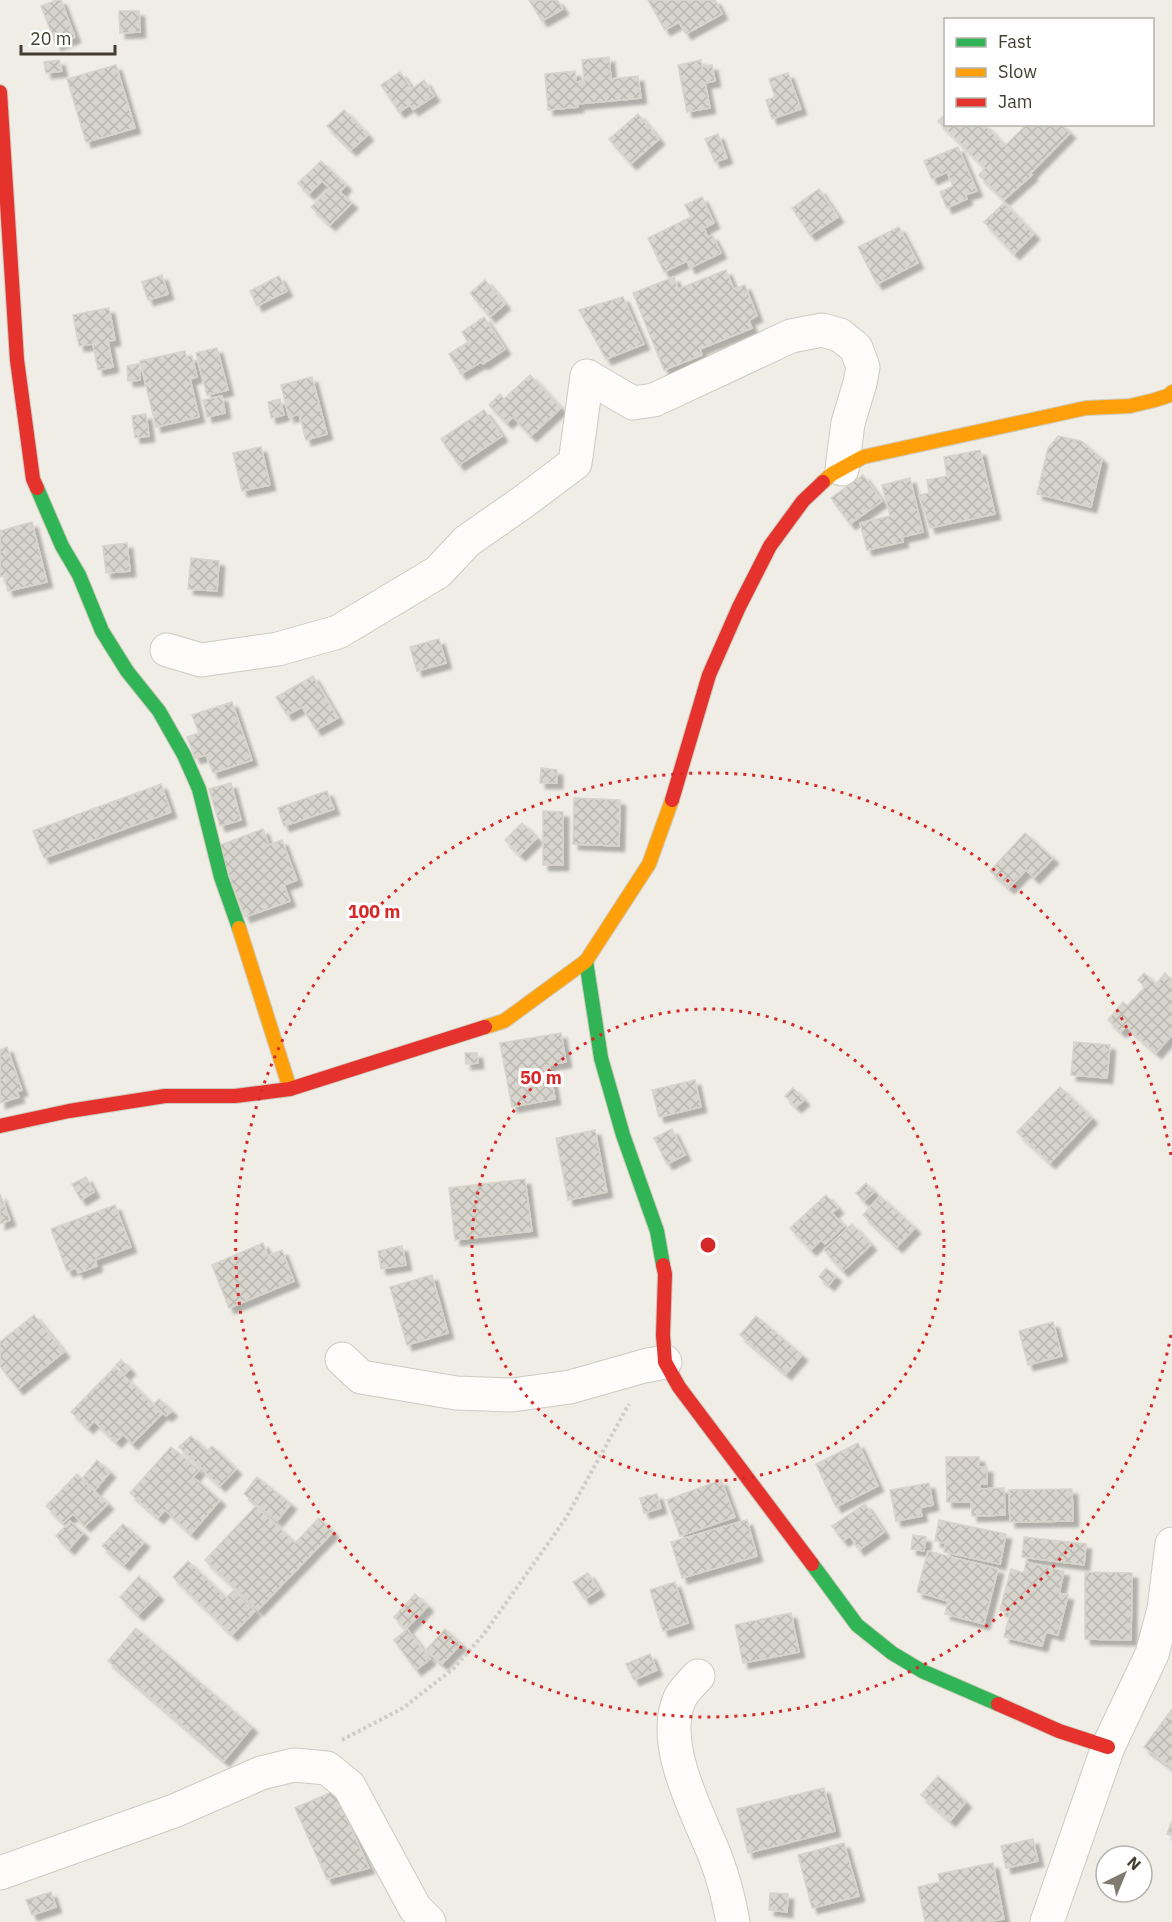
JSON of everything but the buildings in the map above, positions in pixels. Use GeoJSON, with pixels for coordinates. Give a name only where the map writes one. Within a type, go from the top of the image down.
{"type":"FeatureCollection","features":[{"type":"Feature","properties":{"kind":"street"},"geometry":{"type":"LineString","coordinates":[[0,92],[17,360],[33,479],[62,546],[79,575],[102,631],[128,671],[159,711],[184,755],[199,789],[221,878],[250,959],[290,1089]]}},
{"type":"Feature","properties":{"kind":"street"},"geometry":{"type":"LineString","coordinates":[[167,650],[201,660],[278,649],[338,632],[438,572],[467,542],[575,463],[587,376],[633,403],[654,400],[791,336],[822,330],[840,334],[856,348],[863,368],[848,423],[842,469]]}},
{"type":"Feature","properties":{"kind":"street"},"geometry":{"type":"LineString","coordinates":[[0,1126],[146,1098],[235,1096],[290,1089],[504,1021],[586,961],[649,864],[665,823],[709,675],[749,586],[770,546],[803,501],[832,474],[864,457],[1086,408],[1130,406],[1171,394]]}},
{"type":"Feature","properties":{"kind":"street"},"geometry":{"type":"LineString","coordinates":[[586,961],[601,1058],[623,1135],[657,1231],[665,1274],[663,1335],[654,1364]]}},
{"type":"Feature","properties":{"kind":"street"},"geometry":{"type":"LineString","coordinates":[[342,1359],[361,1377],[456,1393],[512,1395],[570,1387],[654,1364]]}},
{"type":"Feature","properties":{"kind":"street"},"geometry":{"type":"LineString","coordinates":[[654,1364],[679,1387],[857,1625],[892,1653],[922,1671],[1059,1731],[1108,1747]]}},
{"type":"Feature","properties":{"kind":"street"},"geometry":{"type":"LineString","coordinates":[[1047,1922],[1108,1747],[1152,1654],[1164,1609],[1172,1544]]}},
{"type":"Feature","properties":{"kind":"street"},"geometry":{"type":"LineString","coordinates":[[698,1676],[681,1698],[675,1721],[675,1750],[685,1783],[715,1857],[728,1896],[733,1922]]}},
{"type":"Feature","properties":{"kind":"street"},"geometry":{"type":"LineString","coordinates":[[0,1873],[174,1811],[261,1773],[294,1765],[327,1768],[350,1786],[416,1908],[429,1922]]}},
{"type":"Feature","properties":{"kind":"path"},"geometry":{"type":"LineString","coordinates":[[294,1765],[403,1708],[453,1669],[484,1634],[567,1518],[631,1400],[654,1364]]}},
{"type":"Feature","properties":{"kind":"traffic: fast"},"geometry":{"type":"LineString","coordinates":[[37,488],[62,546],[79,575],[102,631],[127,671],[159,711],[184,755],[199,789],[221,877],[239,928]]}},
{"type":"Feature","properties":{"kind":"traffic: fast"},"geometry":{"type":"LineString","coordinates":[[586,961],[601,1058],[623,1135],[657,1231],[663,1265]]}},
{"type":"Feature","properties":{"kind":"traffic: fast"},"geometry":{"type":"LineString","coordinates":[[812,1564],[857,1625],[892,1653],[922,1671],[998,1704]]}},
{"type":"Feature","properties":{"kind":"traffic: slow"},"geometry":{"type":"LineString","coordinates":[[823,482],[832,474],[863,457],[1086,408],[1130,406],[1155,400],[1170,395],[1172,392]]}},
{"type":"Feature","properties":{"kind":"traffic: slow"},"geometry":{"type":"LineString","coordinates":[[485,1027],[504,1021],[586,961],[649,864],[672,800]]}},
{"type":"Feature","properties":{"kind":"traffic: slow"},"geometry":{"type":"LineString","coordinates":[[239,928],[290,1089]]}},
{"type":"Feature","properties":{"kind":"traffic: jam"},"geometry":{"type":"LineString","coordinates":[[0,92],[17,360],[33,479],[37,488]]}},
{"type":"Feature","properties":{"kind":"traffic: jam"},"geometry":{"type":"LineString","coordinates":[[672,800],[709,675],[739,607],[770,546],[803,501],[823,482]]}},
{"type":"Feature","properties":{"kind":"traffic: jam"},"geometry":{"type":"LineString","coordinates":[[0,1126],[69,1111],[165,1096],[235,1096],[290,1089],[485,1027]]}},
{"type":"Feature","properties":{"kind":"traffic: jam"},"geometry":{"type":"LineString","coordinates":[[663,1265],[665,1274],[663,1335],[665,1362],[679,1387],[812,1564]]}},
{"type":"Feature","properties":{"kind":"traffic: jam"},"geometry":{"type":"LineString","coordinates":[[998,1704],[1059,1731],[1108,1747]]}}]}
